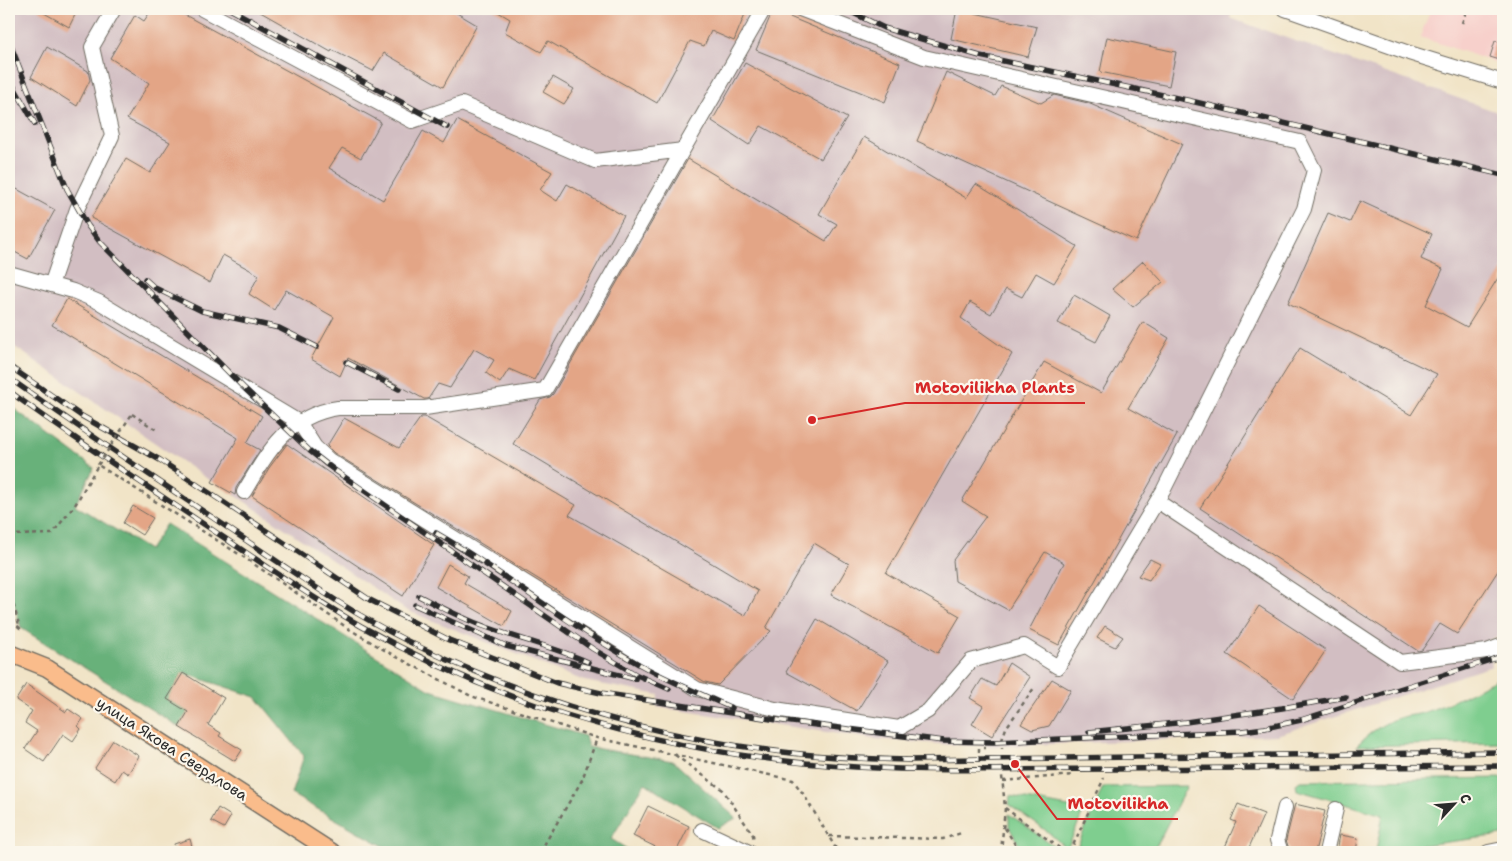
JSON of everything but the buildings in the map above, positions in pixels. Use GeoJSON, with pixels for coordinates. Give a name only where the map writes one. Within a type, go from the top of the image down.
{"type":"FeatureCollection","features":[{"type":"Feature","properties":{"kind":"main road","name":"улица Якова Свердлова"},"geometry":{"type":"LineString","coordinates":[[9,653],[47,668],[332,852]]}},
{"type":"Feature","properties":{"kind":"street"},"geometry":{"type":"LineString","coordinates":[[51,285],[77,209],[112,136],[92,47],[114,9]]}},
{"type":"Feature","properties":{"kind":"street"},"geometry":{"type":"LineString","coordinates":[[202,9],[412,121],[462,104],[595,161],[683,150]]}},
{"type":"Feature","properties":{"kind":"street"},"geometry":{"type":"LineString","coordinates":[[244,492],[268,452],[278,440],[299,422],[325,410],[338,408],[425,408],[545,390],[764,9]]}},
{"type":"Feature","properties":{"kind":"street"},"geometry":{"type":"LineString","coordinates":[[9,274],[51,285],[99,302],[299,422],[314,447],[329,460],[696,689],[775,709],[899,728],[928,711],[972,661],[1024,646],[1058,667],[1157,502],[1304,209],[1314,170],[1300,142],[924,57],[800,9]]}},
{"type":"Feature","properties":{"kind":"street"},"geometry":{"type":"LineString","coordinates":[[1285,9],[1410,53],[1503,82]]}},
{"type":"Feature","properties":{"kind":"street"},"geometry":{"type":"LineString","coordinates":[[1157,502],[1400,662],[1487,651],[1503,645]]}},
{"type":"Feature","properties":{"kind":"street"},"geometry":{"type":"LineString","coordinates":[[1281,852],[1277,840],[1285,806]]}},
{"type":"Feature","properties":{"kind":"street"},"geometry":{"type":"LineString","coordinates":[[1326,852],[1336,809]]}},
{"type":"Feature","properties":{"kind":"street"},"geometry":{"type":"LineString","coordinates":[[702,830],[752,848]]}},
{"type":"Feature","properties":{"kind":"street"},"geometry":{"type":"LineString","coordinates":[[1488,852],[1503,849]]}},
{"type":"Feature","properties":{"kind":"path"},"geometry":{"type":"LineString","coordinates":[[1462,23],[1467,9]]}},
{"type":"Feature","properties":{"kind":"path"},"geometry":{"type":"LineString","coordinates":[[9,536],[52,534],[75,505],[98,465],[132,414],[158,431]]}},
{"type":"Feature","properties":{"kind":"path"},"geometry":{"type":"LineString","coordinates":[[98,465],[245,558],[349,629],[393,655],[471,696],[597,738],[793,780],[838,852]]}},
{"type":"Feature","properties":{"kind":"path"},"geometry":{"type":"LineString","coordinates":[[9,589],[22,632]]}},
{"type":"Feature","properties":{"kind":"path"},"geometry":{"type":"LineString","coordinates":[[9,619],[20,628]]}},
{"type":"Feature","properties":{"kind":"path"},"geometry":{"type":"LineString","coordinates":[[1002,740],[1006,728],[1034,688]]}},
{"type":"Feature","properties":{"kind":"path"},"geometry":{"type":"LineString","coordinates":[[540,852],[582,780],[597,738]]}},
{"type":"Feature","properties":{"kind":"path"},"geometry":{"type":"LineString","coordinates":[[979,752],[979,748],[986,748]]}},
{"type":"Feature","properties":{"kind":"path"},"geometry":{"type":"LineString","coordinates":[[673,754],[722,790],[753,835],[752,848]]}},
{"type":"Feature","properties":{"kind":"path"},"geometry":{"type":"LineString","coordinates":[[1002,782],[1073,775]]}},
{"type":"Feature","properties":{"kind":"path"},"geometry":{"type":"LineString","coordinates":[[1001,852],[1005,808],[1002,776]]}},
{"type":"Feature","properties":{"kind":"path"},"geometry":{"type":"LineString","coordinates":[[1070,852],[1104,778]]}},
{"type":"Feature","properties":{"kind":"path"},"geometry":{"type":"LineString","coordinates":[[1005,808],[1065,852]]}},
{"type":"Feature","properties":{"kind":"path"},"geometry":{"type":"LineString","coordinates":[[1004,826],[1018,852]]}},
{"type":"Feature","properties":{"kind":"path"},"geometry":{"type":"LineString","coordinates":[[829,836],[943,839],[961,833]]}},
{"type":"Feature","properties":{"kind":"shaded area"},"geometry":{"type":"Polygon","coordinates":[[[9,9],[1233,9],[1230,18],[1503,114],[1503,634],[1485,642],[1492,666],[1277,735],[1001,746],[954,745],[874,739],[657,707],[659,695],[584,681],[406,610],[235,495],[212,482],[9,343],[9,9]]]}},
{"type":"Feature","properties":{"kind":"shaded area"},"geometry":{"type":"Polygon","coordinates":[[[1431,9],[1503,9],[1503,65],[1420,37],[1431,9]]]}},
{"type":"Feature","properties":{"kind":"green space"},"geometry":{"type":"Polygon","coordinates":[[[9,405],[94,468],[75,505],[149,550],[166,524],[430,690],[585,736],[588,747],[673,761],[736,818],[718,828],[645,783],[611,839],[632,852],[394,852],[291,794],[304,756],[256,697],[183,673],[167,699],[188,712],[179,727],[21,628],[9,585],[9,405]]]}},
{"type":"Feature","properties":{"kind":"green space"},"geometry":{"type":"Polygon","coordinates":[[[1503,676],[1503,743],[1356,746],[1372,732],[1389,722],[1422,713],[1465,696],[1503,676]]]}},
{"type":"Feature","properties":{"kind":"green space"},"geometry":{"type":"Polygon","coordinates":[[[1503,778],[1503,835],[1376,851],[1383,815],[1297,790],[1296,784],[1300,781],[1503,778]]]}},
{"type":"Feature","properties":{"kind":"green space"},"geometry":{"type":"Polygon","coordinates":[[[1187,786],[1153,852],[1075,852],[1103,787],[1187,786]]]}},
{"type":"Feature","properties":{"kind":"green space"},"geometry":{"type":"Polygon","coordinates":[[[1010,796],[1084,810],[1069,845],[1066,848],[1048,832],[1009,805],[1010,796]]]}},
{"type":"Feature","properties":{"kind":"green space"},"geometry":{"type":"Polygon","coordinates":[[[1009,814],[1061,852],[1023,852],[1009,827],[1009,814]]]}},
{"type":"Feature","properties":{"kind":"railway"},"geometry":{"type":"LineString","coordinates":[[230,9],[447,127]]}},
{"type":"Feature","properties":{"kind":"railway"},"geometry":{"type":"LineString","coordinates":[[845,9],[884,28],[980,56],[1191,101],[1503,175]]}},
{"type":"Feature","properties":{"kind":"railway"},"geometry":{"type":"LineString","coordinates":[[9,41],[67,189],[88,226],[100,242],[243,387],[310,451],[333,469],[593,649],[637,675],[669,689]]}},
{"type":"Feature","properties":{"kind":"railway"},"geometry":{"type":"LineString","coordinates":[[9,78],[35,124]]}},
{"type":"Feature","properties":{"kind":"railway"},"geometry":{"type":"LineString","coordinates":[[145,279],[155,288],[202,311],[279,328],[317,347]]}},
{"type":"Feature","properties":{"kind":"railway"},"geometry":{"type":"LineString","coordinates":[[346,362],[399,389]]}},
{"type":"Feature","properties":{"kind":"railway"},"geometry":{"type":"LineString","coordinates":[[9,366],[80,415],[160,460],[370,600],[449,640],[557,683],[601,693],[784,721],[944,741],[994,742],[1242,731],[1265,728],[1301,720],[1503,656]]}},
{"type":"Feature","properties":{"kind":"railway"},"geometry":{"type":"LineString","coordinates":[[9,378],[298,575],[373,623],[443,658],[479,673],[552,701],[628,723],[744,747],[845,758],[892,760],[1503,752]]}},
{"type":"Feature","properties":{"kind":"railway"},"geometry":{"type":"LineString","coordinates":[[9,391],[59,427],[305,592],[361,626],[424,659],[468,679],[536,705],[614,729],[694,747],[774,760],[888,769],[1503,766]]}},
{"type":"Feature","properties":{"kind":"railway"},"geometry":{"type":"LineString","coordinates":[[436,533],[627,658],[671,681],[732,708]]}},
{"type":"Feature","properties":{"kind":"railway"},"geometry":{"type":"LineString","coordinates":[[419,596],[480,625],[564,652],[588,662]]}},
{"type":"Feature","properties":{"kind":"railway"},"geometry":{"type":"LineString","coordinates":[[415,605],[506,646],[635,679]]}},
{"type":"Feature","properties":{"kind":"railway"},"geometry":{"type":"LineString","coordinates":[[1089,732],[1186,722],[1346,697]]}},
{"type":"Feature","properties":{"kind":"place","name":"Motovilikha Plants"},"geometry":{"type":"Point","coordinates":[812,420]}},
{"type":"Feature","properties":{"kind":"place","name":"Motovilikha"},"geometry":{"type":"Point","coordinates":[1015,764]}}]}
